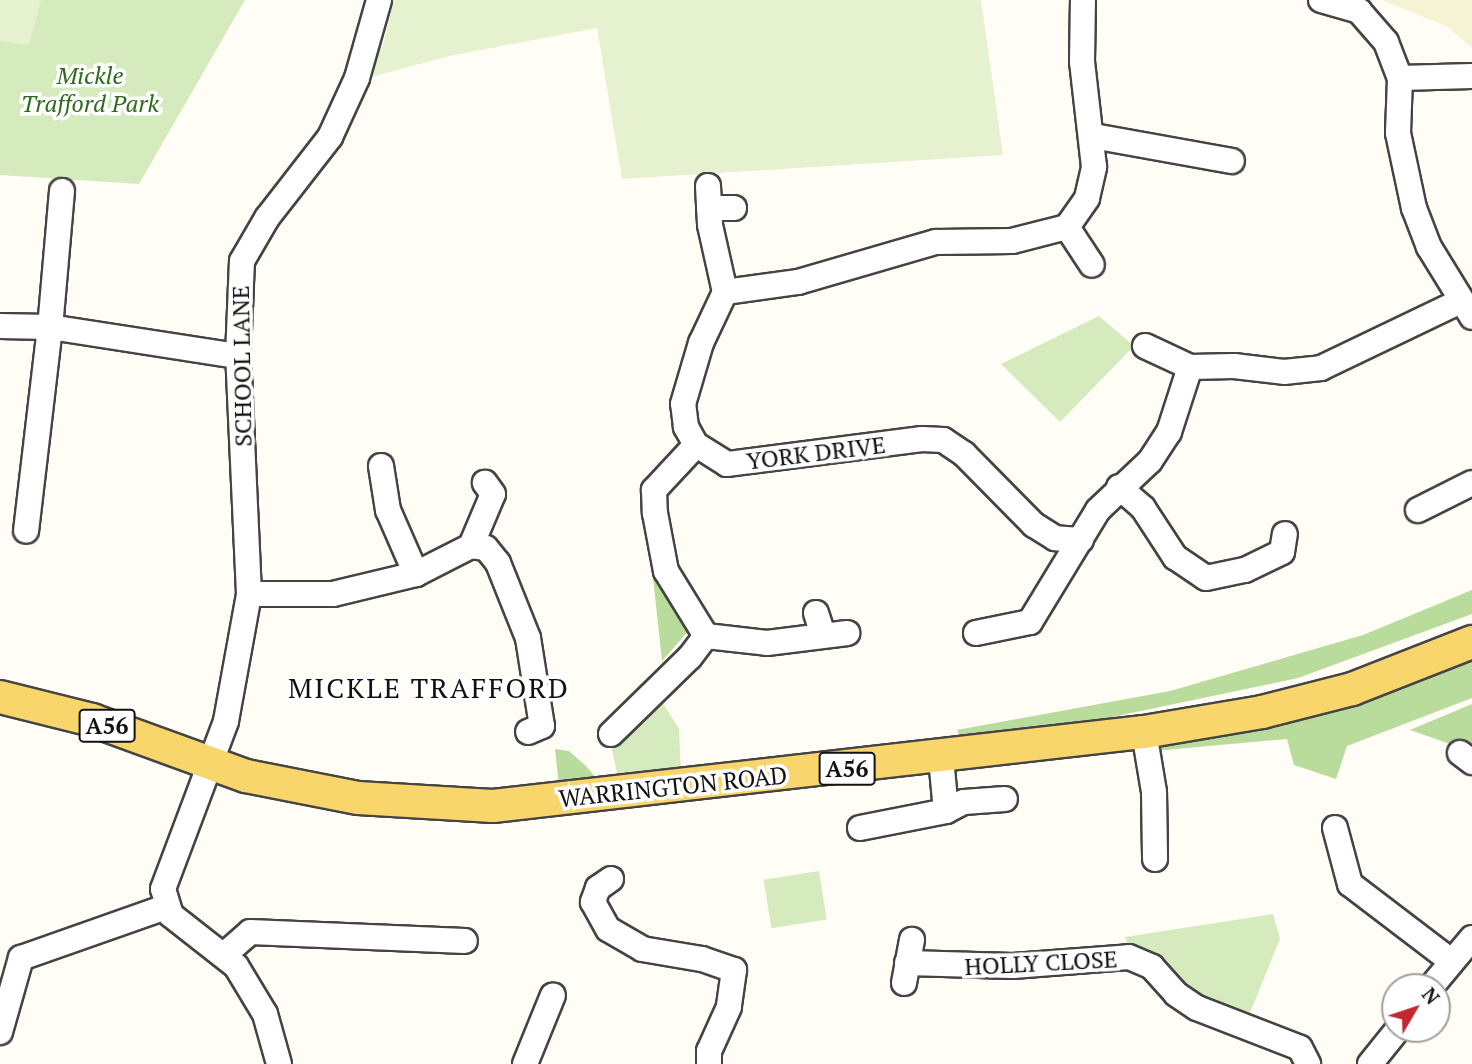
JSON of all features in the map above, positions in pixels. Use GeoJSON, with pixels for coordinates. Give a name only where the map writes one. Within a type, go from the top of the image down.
{"type":"FeatureCollection","features":[{"type":"Feature","properties":{"kind":"main road","name":"WARRINGTON ROAD"},"geometry":{"type":"LineString","coordinates":[[0,697],[92,720],[246,776],[358,797],[492,806],[941,758],[1144,732],[1262,712],[1352,689],[1472,642]]}},
{"type":"Feature","properties":{"kind":"street","name":"SCHOOL LANE"},"geometry":{"type":"LineString","coordinates":[[166,907],[163,890],[212,765],[237,679],[249,594],[238,356],[242,261],[267,218],[330,137],[357,78],[379,0]]}},
{"type":"Feature","properties":{"kind":"street"},"geometry":{"type":"LineString","coordinates":[[725,292],[798,282],[936,242],[1012,241],[1067,227],[1087,198],[1094,167],[1093,136],[1082,62],[1083,0]]}},
{"type":"Feature","properties":{"kind":"street"},"geometry":{"type":"LineString","coordinates":[[1145,346],[1190,368],[1234,366],[1284,372],[1321,368],[1467,309],[1429,247],[1405,177],[1398,133],[1400,78],[1387,42],[1359,11],[1321,0]]}},
{"type":"Feature","properties":{"kind":"street"},"geometry":{"type":"LineString","coordinates":[[1400,78],[1472,76]]}},
{"type":"Feature","properties":{"kind":"street"},"geometry":{"type":"LineString","coordinates":[[1093,136],[1232,161]]}},
{"type":"Feature","properties":{"kind":"street"},"geometry":{"type":"LineString","coordinates":[[26,531],[31,466],[50,327],[62,191]]}},
{"type":"Feature","properties":{"kind":"street"},"geometry":{"type":"LineString","coordinates":[[706,636],[666,571],[655,513],[654,490],[696,445],[686,427],[682,404],[701,343],[725,292],[708,197],[734,208]]}},
{"type":"Feature","properties":{"kind":"street"},"geometry":{"type":"LineString","coordinates":[[1067,227],[1092,265]]}},
{"type":"Feature","properties":{"kind":"street"},"geometry":{"type":"LineString","coordinates":[[0,326],[50,327],[238,356]]}},
{"type":"Feature","properties":{"kind":"street"},"geometry":{"type":"LineString","coordinates":[[976,633],[1030,622],[1081,540],[1119,487],[1150,460],[1169,432],[1190,368]]}},
{"type":"Feature","properties":{"kind":"street","name":"YORK DRIVE"},"geometry":{"type":"LineString","coordinates":[[696,445],[727,464],[922,439],[943,440],[964,454],[1034,525],[1055,538],[1081,540]]}},
{"type":"Feature","properties":{"kind":"street"},"geometry":{"type":"LineString","coordinates":[[381,466],[388,510],[416,574]]}},
{"type":"Feature","properties":{"kind":"street"},"geometry":{"type":"LineString","coordinates":[[1418,510],[1472,483]]}},
{"type":"Feature","properties":{"kind":"street"},"geometry":{"type":"LineString","coordinates":[[1119,487],[1143,508],[1175,557],[1206,578],[1245,570],[1282,552],[1285,534]]}},
{"type":"Feature","properties":{"kind":"street"},"geometry":{"type":"LineString","coordinates":[[471,546],[496,492]]}},
{"type":"Feature","properties":{"kind":"street"},"geometry":{"type":"LineString","coordinates":[[249,594],[333,594],[416,574],[471,546],[486,548],[498,563],[528,638],[542,726],[528,732]]}},
{"type":"Feature","properties":{"kind":"street"},"geometry":{"type":"LineString","coordinates":[[706,636],[767,643],[819,624],[848,633]]}},
{"type":"Feature","properties":{"kind":"street"},"geometry":{"type":"LineString","coordinates":[[611,734],[690,657],[706,636]]}},
{"type":"Feature","properties":{"kind":"street"},"geometry":{"type":"LineString","coordinates":[[1144,732],[1154,792],[1155,859]]}},
{"type":"Feature","properties":{"kind":"street"},"geometry":{"type":"LineString","coordinates":[[941,758],[946,811]]}},
{"type":"Feature","properties":{"kind":"street"},"geometry":{"type":"LineString","coordinates":[[860,828],[946,811],[964,802],[1005,799]]}},
{"type":"Feature","properties":{"kind":"street"},"geometry":{"type":"LineString","coordinates":[[1335,828],[1350,884],[1451,961]]}},
{"type":"Feature","properties":{"kind":"street"},"geometry":{"type":"LineString","coordinates":[[611,879],[598,888],[593,902],[608,929],[642,949],[702,959],[734,970],[729,1007],[709,1051],[709,1064]]}},
{"type":"Feature","properties":{"kind":"street"},"geometry":{"type":"LineString","coordinates":[[0,1032],[10,954],[166,907],[181,926],[225,954],[265,1014],[279,1064]]}},
{"type":"Feature","properties":{"kind":"street"},"geometry":{"type":"LineString","coordinates":[[225,954],[250,932],[465,941]]}},
{"type":"Feature","properties":{"kind":"street"},"geometry":{"type":"LineString","coordinates":[[1442,973],[1472,938]]}},
{"type":"Feature","properties":{"kind":"street","name":"HOLLY CLOSE"},"geometry":{"type":"LineString","coordinates":[[907,962],[1000,966],[1129,957],[1152,967],[1176,994],[1197,1008],[1300,1048],[1308,1064]]}},
{"type":"Feature","properties":{"kind":"street"},"geometry":{"type":"LineString","coordinates":[[524,1064],[553,995]]}},
{"type":"Feature","properties":{"kind":"street"},"geometry":{"type":"LineString","coordinates":[[1370,1064],[1387,1043]]}},
{"type":"Feature","properties":{"kind":"shaded area"},"geometry":{"type":"Polygon","coordinates":[[[1382,0],[1472,0],[1472,48],[1448,27],[1382,0]]]}},
{"type":"Feature","properties":{"kind":"green space","name":"Mickle Trafford Park"},"geometry":{"type":"Polygon","coordinates":[[[0,0],[245,0],[139,184],[0,175],[0,0]]]}},
{"type":"Feature","properties":{"kind":"green space"},"geometry":{"type":"Polygon","coordinates":[[[0,0],[41,0],[29,45],[0,41],[0,0]]]}},
{"type":"Feature","properties":{"kind":"green space"},"geometry":{"type":"Polygon","coordinates":[[[394,0],[981,0],[1003,155],[622,179],[597,28],[449,56],[368,78],[384,41],[394,0]]]}},
{"type":"Feature","properties":{"kind":"green space"},"geometry":{"type":"Polygon","coordinates":[[[1099,316],[1134,346],[1060,422],[1001,364],[1099,316]]]}},
{"type":"Feature","properties":{"kind":"green space"},"geometry":{"type":"Polygon","coordinates":[[[649,540],[691,628],[662,661],[649,540]]]}},
{"type":"Feature","properties":{"kind":"green space"},"geometry":{"type":"Polygon","coordinates":[[[1472,590],[1472,614],[1298,678],[1055,729],[962,742],[957,730],[1170,691],[1363,635],[1472,590]]]}},
{"type":"Feature","properties":{"kind":"green space"},"geometry":{"type":"Polygon","coordinates":[[[1467,658],[1472,661],[1472,698],[1347,746],[1336,779],[1294,765],[1287,739],[1154,751],[1160,741],[1467,658]]]}},
{"type":"Feature","properties":{"kind":"green space"},"geometry":{"type":"Polygon","coordinates":[[[659,697],[679,729],[681,772],[619,782],[611,745],[659,697]]]}},
{"type":"Feature","properties":{"kind":"green space"},"geometry":{"type":"Polygon","coordinates":[[[1472,704],[1472,744],[1462,741],[1456,746],[1410,730],[1472,704]]]}},
{"type":"Feature","properties":{"kind":"green space"},"geometry":{"type":"Polygon","coordinates":[[[555,749],[569,751],[586,766],[596,778],[591,785],[559,787],[555,749]]]}},
{"type":"Feature","properties":{"kind":"green space"},"geometry":{"type":"Polygon","coordinates":[[[819,871],[827,919],[771,928],[764,880],[819,871]]]}},
{"type":"Feature","properties":{"kind":"green space"},"geometry":{"type":"Polygon","coordinates":[[[1273,914],[1280,939],[1247,1020],[1184,992],[1129,948],[1125,937],[1273,914]]]}},
{"type":"Feature","properties":{"kind":"district","name":"MICKLE TRAFFORD"},"geometry":{"type":"Point","coordinates":[429,688]}}]}
